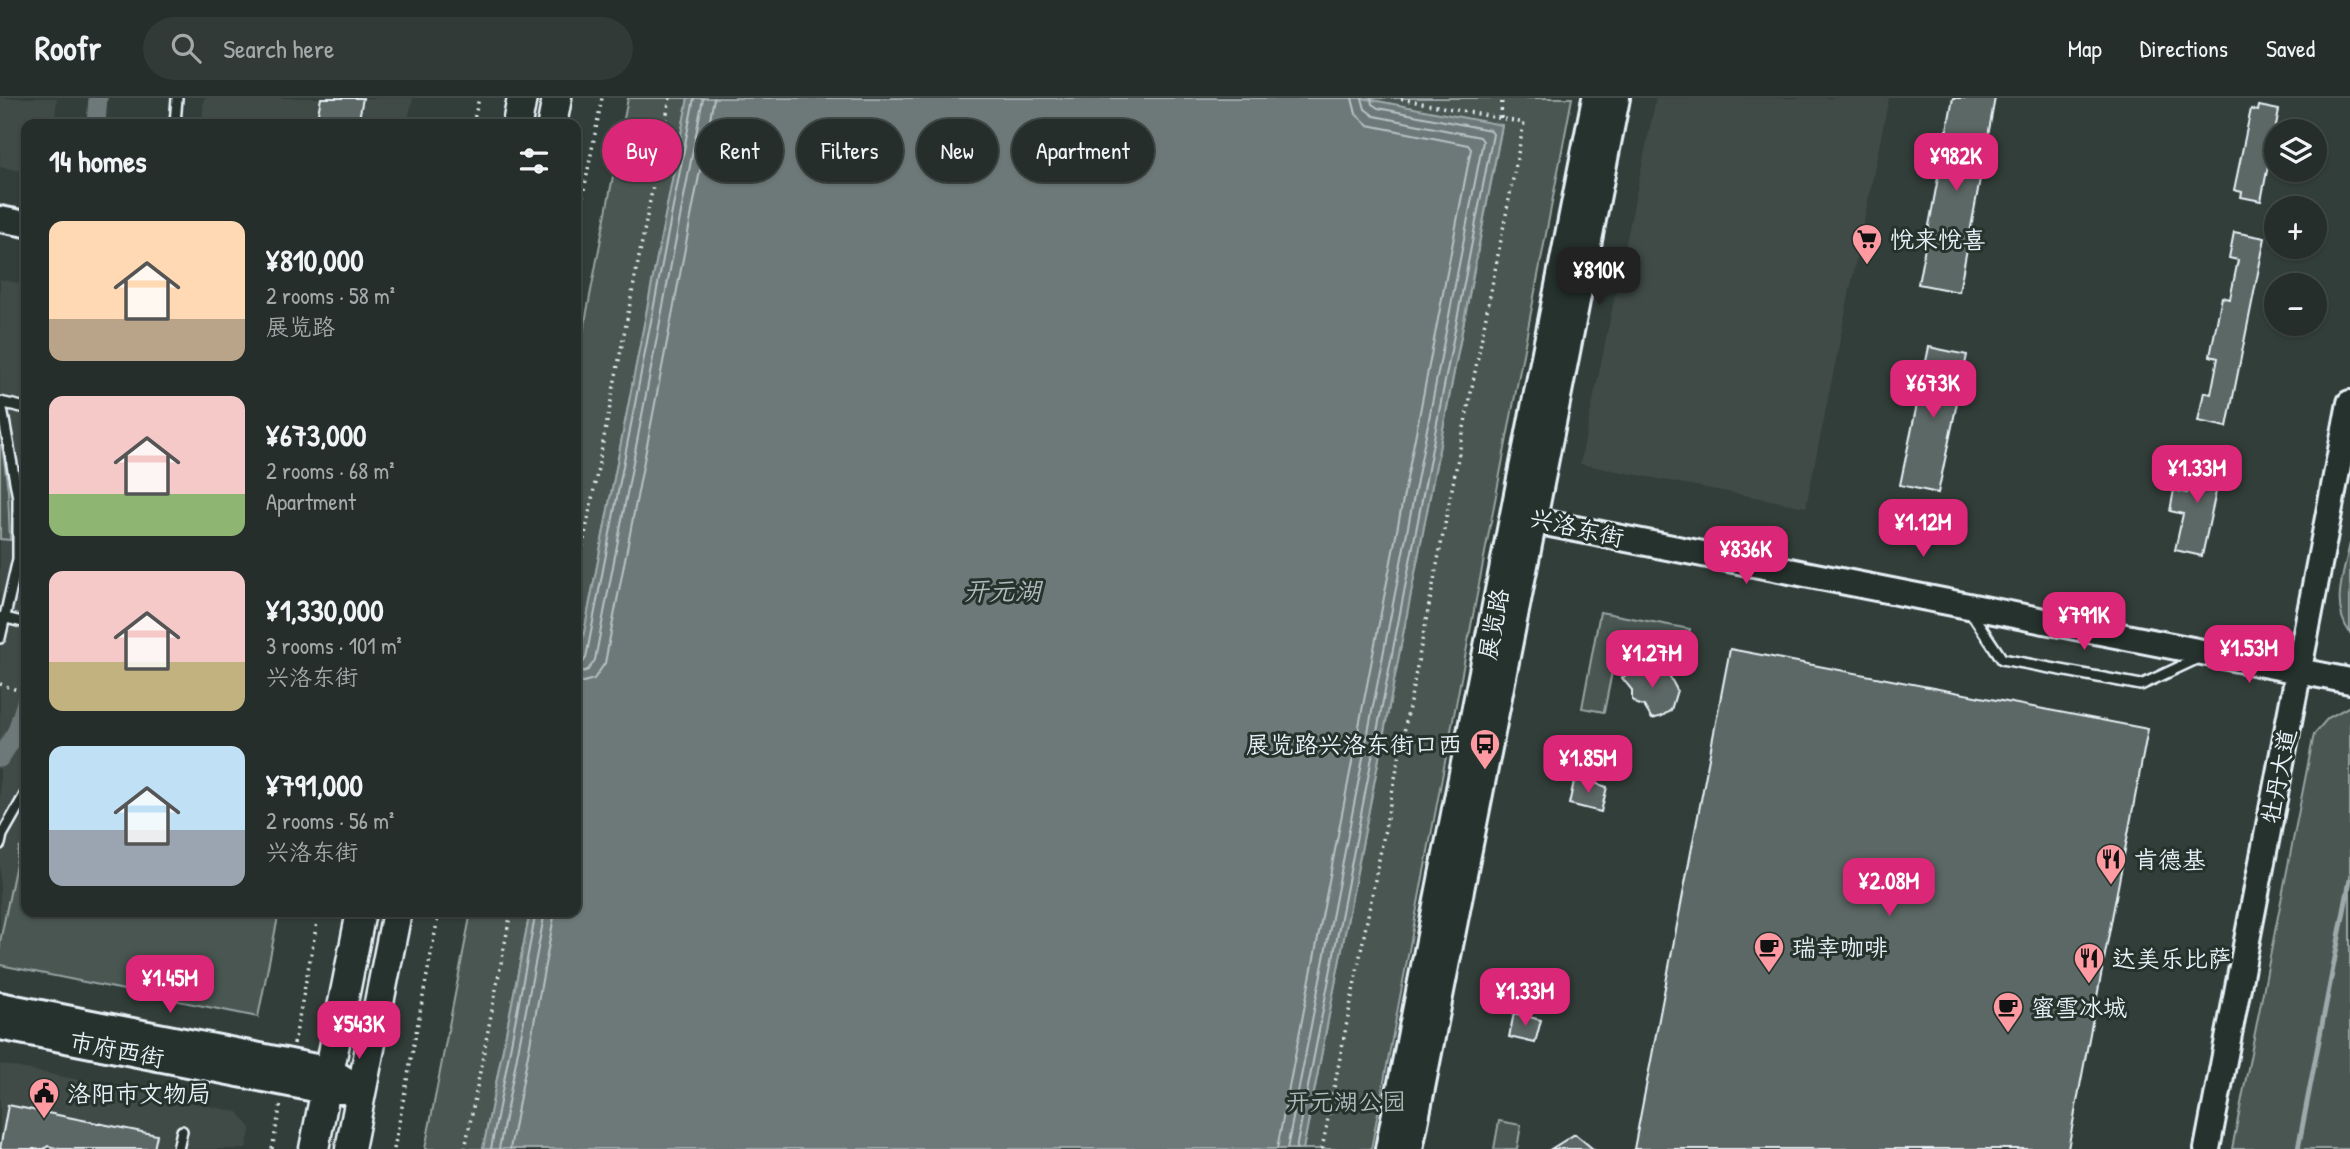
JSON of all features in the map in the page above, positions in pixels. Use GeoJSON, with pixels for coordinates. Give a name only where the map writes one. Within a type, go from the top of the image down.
{"type":"FeatureCollection","features":[{"type":"Feature","properties":{"kind":"main road"},"geometry":{"type":"LineString","coordinates":[[518,119],[522,98]]}},
{"type":"Feature","properties":{"kind":"main road"},"geometry":{"type":"LineString","coordinates":[[553,119],[557,98]]}},
{"type":"Feature","properties":{"kind":"main road"},"geometry":{"type":"LineString","coordinates":[[314,1149],[360,917]]}},
{"type":"Feature","properties":{"kind":"main road"},"geometry":{"type":"LineString","coordinates":[[350,1149],[396,917]]}},
{"type":"Feature","properties":{"kind":"street","name":"展览路"},"geometry":{"type":"LineString","coordinates":[[1410,1149],[1529,513],[1595,98]]}},
{"type":"Feature","properties":{"kind":"street","name":"展览路"},"geometry":{"type":"LineString","coordinates":[[1388,1149],[1529,513],[1616,98]]}},
{"type":"Feature","properties":{"kind":"street"},"geometry":{"type":"LineString","coordinates":[[0,207],[21,211]]}},
{"type":"Feature","properties":{"kind":"street"},"geometry":{"type":"LineString","coordinates":[[0,219],[21,223]]}},
{"type":"Feature","properties":{"kind":"street","name":"牡丹大道"},"geometry":{"type":"LineString","coordinates":[[2207,1149],[2350,403]]}},
{"type":"Feature","properties":{"kind":"street","name":"兴洛东街"},"geometry":{"type":"LineString","coordinates":[[1529,513],[1967,606],[2209,654],[2299,664],[2350,666]]}},
{"type":"Feature","properties":{"kind":"street","name":"兴洛东街"},"geometry":{"type":"LineString","coordinates":[[1529,513],[2299,664],[2350,681]]}},
{"type":"Feature","properties":{"kind":"street","name":"市府西街"},"geometry":{"type":"LineString","coordinates":[[0,1005],[362,1090]]}},
{"type":"Feature","properties":{"kind":"street","name":"市府西街"},"geometry":{"type":"LineString","coordinates":[[0,1027],[288,1072]]}},
{"type":"Feature","properties":{"kind":"lane"},"geometry":{"type":"LineString","coordinates":[[175,119],[177,98]]}},
{"type":"Feature","properties":{"kind":"lane"},"geometry":{"type":"LineString","coordinates":[[0,638],[18,559],[18,498],[0,402],[21,407]]}},
{"type":"Feature","properties":{"kind":"lane"},"geometry":{"type":"LineString","coordinates":[[1967,606],[2002,659],[2141,685],[2209,654]]}},
{"type":"Feature","properties":{"kind":"lane"},"geometry":{"type":"LineString","coordinates":[[1,837],[21,802]]}},
{"type":"Feature","properties":{"kind":"lane"},"geometry":{"type":"LineString","coordinates":[[178,1149],[182,1131]]}},
{"type":"Feature","properties":{"kind":"path"},"geometry":{"type":"LineString","coordinates":[[474,119],[479,98]]}},
{"type":"Feature","properties":{"kind":"path"},"geometry":{"type":"LineString","coordinates":[[581,206],[603,98]]}},
{"type":"Feature","properties":{"kind":"path"},"geometry":{"type":"LineString","coordinates":[[581,555],[670,98]]}},
{"type":"Feature","properties":{"kind":"path"},"geometry":{"type":"LineString","coordinates":[[1322,1149],[1524,123],[1396,98]]}},
{"type":"Feature","properties":{"kind":"path"},"geometry":{"type":"LineString","coordinates":[[1501,118],[1502,98]]}},
{"type":"Feature","properties":{"kind":"path"},"geometry":{"type":"LineString","coordinates":[[0,684],[21,691]]}},
{"type":"Feature","properties":{"kind":"path"},"geometry":{"type":"LineString","coordinates":[[272,1149],[319,917]]}},
{"type":"Feature","properties":{"kind":"path"},"geometry":{"type":"LineString","coordinates":[[394,1149],[438,917]]}},
{"type":"Feature","properties":{"kind":"path"},"geometry":{"type":"LineString","coordinates":[[465,1149],[510,917]]}},
{"type":"Feature","properties":{"kind":"shaded area"},"geometry":{"type":"Polygon","coordinates":[[[0,98],[57,98],[55,119],[21,119],[21,171],[0,167],[0,98]]]}},
{"type":"Feature","properties":{"kind":"shaded area"},"geometry":{"type":"Polygon","coordinates":[[[204,98],[413,98],[408,119],[202,119],[204,98]]]}},
{"type":"Feature","properties":{"kind":"shaded area"},"geometry":{"type":"Polygon","coordinates":[[[1656,98],[1889,98],[1806,507],[1580,464],[1656,98]]]}},
{"type":"Feature","properties":{"kind":"shaded area"},"geometry":{"type":"Polygon","coordinates":[[[0,279],[21,284],[21,917],[278,917],[258,1017],[0,965],[0,279]]]}},
{"type":"Feature","properties":{"kind":"shaded area"},"geometry":{"type":"Polygon","coordinates":[[[0,1064],[238,1112],[251,1128],[246,1149],[0,1149],[0,1064]]]}},
{"type":"Feature","properties":{"kind":"green space"},"geometry":{"type":"Polygon","coordinates":[[[628,98],[688,98],[682,129],[682,119],[624,119],[628,98]]]}},
{"type":"Feature","properties":{"kind":"green space","name":"开元湖公园"},"geometry":{"type":"Polygon","coordinates":[[[1362,98],[1572,98],[1371,1149],[1303,1149],[1502,126],[1362,98]]]}},
{"type":"Feature","properties":{"kind":"green space"},"geometry":{"type":"Polygon","coordinates":[[[612,182],[672,182],[581,648],[581,343],[612,182]]]}},
{"type":"Feature","properties":{"kind":"green space"},"geometry":{"type":"Polygon","coordinates":[[[0,445],[8,490],[10,540],[0,539],[0,445]]]}},
{"type":"Feature","properties":{"kind":"green space"},"geometry":{"type":"Polygon","coordinates":[[[2350,543],[2350,633],[2341,611],[2340,589],[2350,543]]]}},
{"type":"Feature","properties":{"kind":"green space"},"geometry":{"type":"Polygon","coordinates":[[[1600,612],[1690,629],[1685,654],[1618,642],[1604,712],[1582,708],[1600,612]]]}},
{"type":"Feature","properties":{"kind":"green space"},"geometry":{"type":"Polygon","coordinates":[[[2350,706],[2350,1149],[2232,1149],[2314,734],[2328,718],[2350,706]]]}},
{"type":"Feature","properties":{"kind":"green space"},"geometry":{"type":"Polygon","coordinates":[[[21,846],[21,917],[278,917],[258,1017],[0,965],[0,942],[21,846]]]}},
{"type":"Feature","properties":{"kind":"green space"},"geometry":{"type":"Polygon","coordinates":[[[470,917],[529,917],[483,1149],[425,1149],[470,917]]]}},
{"type":"Feature","properties":{"kind":"green space"},"geometry":{"type":"Polygon","coordinates":[[[1499,1121],[1521,1125],[1517,1149],[1494,1149],[1499,1121]]]}},
{"type":"Feature","properties":{"kind":"water","name":"开元湖"},"geometry":{"type":"Polygon","coordinates":[[[688,98],[1362,98],[1502,125],[1303,1149],[483,1149],[529,917],[581,917],[581,648],[672,182],[682,182],[682,129],[688,98]]]}},
{"type":"Feature","properties":{"kind":"building"},"geometry":{"type":"Polygon","coordinates":[[[321,98],[363,98],[359,119],[317,119],[321,98]]]}},
{"type":"Feature","properties":{"kind":"building"},"geometry":{"type":"Polygon","coordinates":[[[1953,98],[1995,98],[1959,292],[1918,284],[1953,98]]]}},
{"type":"Feature","properties":{"kind":"building"},"geometry":{"type":"Polygon","coordinates":[[[2259,106],[2279,110],[2277,119],[2264,119],[2265,182],[2261,201],[2241,197],[2242,192],[2234,190],[2251,109],[2258,111],[2259,106]]]}},
{"type":"Feature","properties":{"kind":"building"},"geometry":{"type":"Polygon","coordinates":[[[2234,232],[2264,238],[2227,427],[2198,421],[2204,392],[2211,394],[2218,358],[2210,356],[2222,297],[2230,299],[2238,260],[2229,258],[2234,232]]]}},
{"type":"Feature","properties":{"kind":"building"},"geometry":{"type":"Polygon","coordinates":[[[1929,347],[1967,355],[1938,493],[1900,485],[1929,347]]]}},
{"type":"Feature","properties":{"kind":"building"},"geometry":{"type":"Polygon","coordinates":[[[2196,454],[2223,460],[2202,556],[2175,550],[2183,514],[2170,511],[2174,490],[2187,493],[2196,454]]]}},
{"type":"Feature","properties":{"kind":"building"},"geometry":{"type":"Polygon","coordinates":[[[1730,649],[2148,729],[2068,1149],[1634,1149],[1730,649]]]}},
{"type":"Feature","properties":{"kind":"building"},"geometry":{"type":"Polygon","coordinates":[[[1647,666],[1661,669],[1669,675],[1677,690],[1671,710],[1652,719],[1644,706],[1632,700],[1632,690],[1622,678],[1631,671],[1647,666]]]}},
{"type":"Feature","properties":{"kind":"building"},"geometry":{"type":"Polygon","coordinates":[[[1575,777],[1607,787],[1601,812],[1569,804],[1575,777]]]}},
{"type":"Feature","properties":{"kind":"building"},"geometry":{"type":"Polygon","coordinates":[[[1514,1013],[1541,1020],[1535,1043],[1509,1037],[1514,1013]]]}},
{"type":"Feature","properties":{"kind":"building","name":"洛阳市文物局"},"geometry":{"type":"Polygon","coordinates":[[[8,1105],[157,1135],[154,1149],[60,1149],[48,1146],[44,1149],[0,1149],[8,1105]]]}},
{"type":"Feature","properties":{"kind":"building"},"geometry":{"type":"Polygon","coordinates":[[[1575,1134],[1593,1149],[1551,1149],[1575,1134]]]}},
{"type":"Feature","properties":{"kind":"waterway"},"geometry":{"type":"LineString","coordinates":[[96,119],[98,98]]}},
{"type":"Feature","properties":{"kind":"waterway"},"geometry":{"type":"LineString","coordinates":[[0,758],[17,731],[21,718]]}},
{"type":"Feature","properties":{"kind":"waterway"},"geometry":{"type":"LineString","coordinates":[[2298,1149],[2350,880]]}},
{"type":"Feature","properties":{"kind":"place","name":"悦来悦喜"},"geometry":{"type":"Point","coordinates":[1867,266]}},
{"type":"Feature","properties":{"kind":"place","name":"展览路兴洛东街口西"},"geometry":{"type":"Point","coordinates":[1485,771]}},
{"type":"Feature","properties":{"kind":"place","name":"肯德基"},"geometry":{"type":"Point","coordinates":[2111,886]}},
{"type":"Feature","properties":{"kind":"place","name":"瑞幸咖啡"},"geometry":{"type":"Point","coordinates":[1769,974]}},
{"type":"Feature","properties":{"kind":"place","name":"达美乐比萨"},"geometry":{"type":"Point","coordinates":[2089,985]}},
{"type":"Feature","properties":{"kind":"place","name":"蜜雪冰城"},"geometry":{"type":"Point","coordinates":[2008,1034]}},
{"type":"Feature","properties":{"kind":"place","name":"洛阳市文物局"},"geometry":{"type":"Point","coordinates":[44,1120]}}]}
